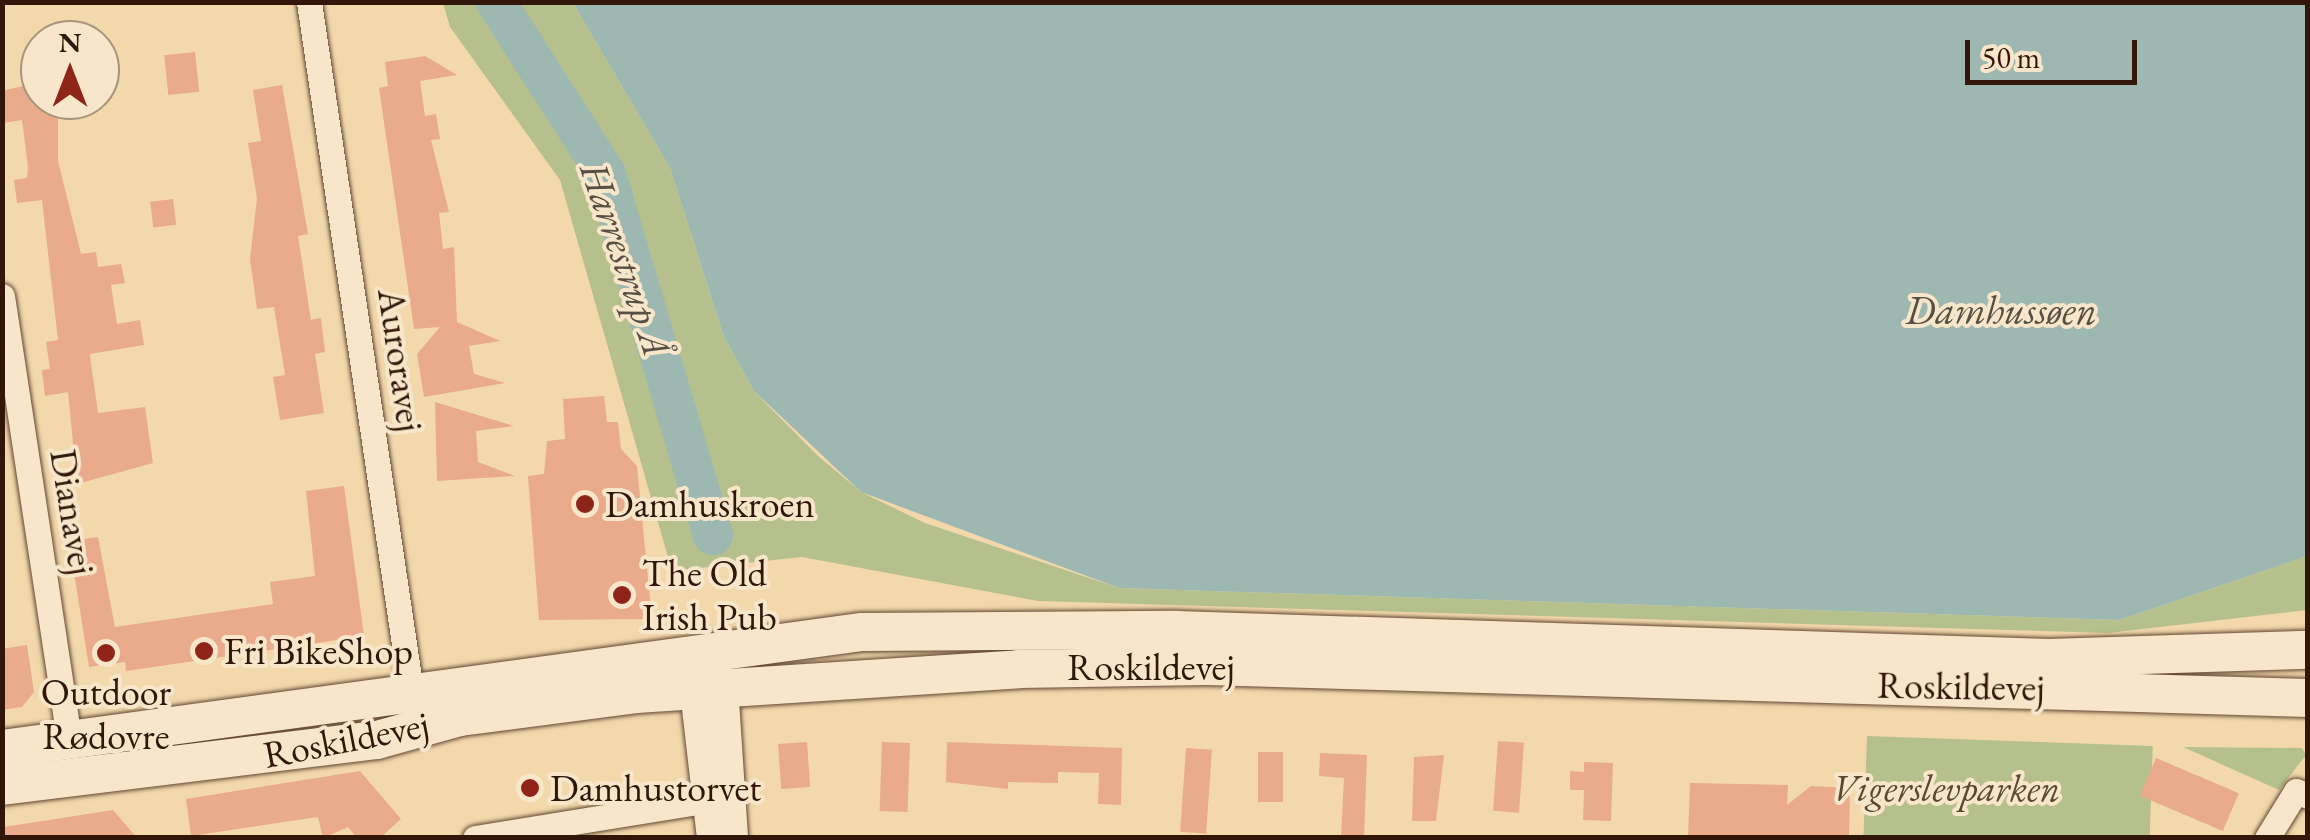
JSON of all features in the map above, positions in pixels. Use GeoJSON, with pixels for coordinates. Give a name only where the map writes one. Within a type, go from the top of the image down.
{"type":"FeatureCollection","features":[{"type":"Feature","properties":{"kind":"main road","name":"Roskildevej"},"geometry":{"type":"LineString","coordinates":[[2,786],[418,729],[703,675],[806,636],[1032,628],[2049,658],[2308,650]]}},
{"type":"Feature","properties":{"kind":"main road","name":"Roskildevej"},"geometry":{"type":"LineString","coordinates":[[2,749],[410,690],[703,675],[1207,666],[2076,687],[2308,698]]}},
{"type":"Feature","properties":{"kind":"main road"},"geometry":{"type":"LineString","coordinates":[[2076,687],[2308,676]]}},
{"type":"Feature","properties":{"kind":"street","name":"Auroravej"},"geometry":{"type":"LineString","coordinates":[[309,2],[418,729]]}},
{"type":"Feature","properties":{"kind":"street","name":"Dianavej"},"geometry":{"type":"LineString","coordinates":[[2,296],[69,739]]}},
{"type":"Feature","properties":{"kind":"street"},"geometry":{"type":"LineString","coordinates":[[703,675],[704,801],[714,838]]}},
{"type":"Feature","properties":{"kind":"street"},"geometry":{"type":"LineString","coordinates":[[703,675],[732,838]]}},
{"type":"Feature","properties":{"kind":"street"},"geometry":{"type":"LineString","coordinates":[[2267,838],[2296,790],[2308,796]]}},
{"type":"Feature","properties":{"kind":"street"},"geometry":{"type":"LineString","coordinates":[[475,838],[704,801]]}},
{"type":"Feature","properties":{"kind":"green space"},"geometry":{"type":"Polygon","coordinates":[[[443,3],[573,3],[670,168],[724,337],[754,391],[817,455],[861,492],[925,523],[1119,588],[2120,620],[2307,556],[2307,610],[2108,633],[1038,601],[802,557],[672,571],[560,180],[450,27],[443,3]]]}},
{"type":"Feature","properties":{"kind":"green space","name":"Vigerslevparken"},"geometry":{"type":"Polygon","coordinates":[[[1867,736],[2153,746],[2150,838],[1863,838],[1867,736]]]}},
{"type":"Feature","properties":{"kind":"green space"},"geometry":{"type":"Polygon","coordinates":[[[2183,747],[2302,748],[2306,755],[2279,790],[2183,747]]]}},
{"type":"Feature","properties":{"kind":"water","name":"Damhussøen"},"geometry":{"type":"Polygon","coordinates":[[[573,3],[2307,3],[2307,556],[2120,620],[1119,588],[861,492],[754,391],[724,337],[670,168],[573,3]]]}},
{"type":"Feature","properties":{"kind":"building"},"geometry":{"type":"Polygon","coordinates":[[[195,52],[199,92],[168,95],[164,55],[195,52]]]}},
{"type":"Feature","properties":{"kind":"building"},"geometry":{"type":"Polygon","coordinates":[[[425,56],[457,75],[420,81],[425,116],[436,114],[440,139],[431,140],[449,212],[439,213],[443,249],[454,247],[457,322],[500,341],[469,346],[474,374],[505,383],[424,397],[417,354],[440,327],[414,329],[379,88],[388,86],[385,62],[425,56]]]}},
{"type":"Feature","properties":{"kind":"building"},"geometry":{"type":"Polygon","coordinates":[[[282,85],[308,234],[298,236],[311,320],[321,318],[325,352],[315,354],[324,413],[280,420],[273,377],[285,375],[274,307],[257,309],[250,259],[257,198],[248,143],[261,141],[253,90],[282,85]]]}},
{"type":"Feature","properties":{"kind":"building"},"geometry":{"type":"Polygon","coordinates":[[[20,87],[22,120],[2,123],[2,91],[20,87]]]}},
{"type":"Feature","properties":{"kind":"building"},"geometry":{"type":"Polygon","coordinates":[[[22,120],[58,120],[58,161],[81,254],[96,252],[98,267],[121,264],[125,283],[111,285],[117,324],[140,320],[144,345],[90,354],[98,413],[145,407],[153,463],[77,484],[68,392],[45,396],[42,370],[50,369],[46,342],[58,340],[42,200],[17,203],[14,180],[27,178],[22,120]]]}},
{"type":"Feature","properties":{"kind":"building"},"geometry":{"type":"Polygon","coordinates":[[[173,199],[176,225],[153,228],[150,202],[173,199]]]}},
{"type":"Feature","properties":{"kind":"building","name":"Damhuskroen"},"geometry":{"type":"Polygon","coordinates":[[[604,396],[607,422],[618,422],[621,449],[637,466],[652,619],[539,620],[528,476],[544,474],[547,441],[565,439],[563,399],[604,396]]]}},
{"type":"Feature","properties":{"kind":"building"},"geometry":{"type":"Polygon","coordinates":[[[435,402],[514,426],[476,431],[478,462],[515,476],[437,481],[435,402]]]}},
{"type":"Feature","properties":{"kind":"building"},"geometry":{"type":"Polygon","coordinates":[[[344,486],[364,636],[126,671],[125,662],[89,667],[69,541],[98,537],[115,627],[273,604],[270,582],[315,576],[306,491],[344,486]]]}},
{"type":"Feature","properties":{"kind":"building"},"geometry":{"type":"Polygon","coordinates":[[[27,645],[34,692],[22,707],[2,710],[2,649],[27,645]]]}},
{"type":"Feature","properties":{"kind":"building"},"geometry":{"type":"Polygon","coordinates":[[[1498,741],[1524,743],[1519,813],[1493,811],[1498,741]]]}},
{"type":"Feature","properties":{"kind":"building"},"geometry":{"type":"Polygon","coordinates":[[[807,742],[810,787],[781,789],[778,744],[807,742]]]}},
{"type":"Feature","properties":{"kind":"building"},"geometry":{"type":"Polygon","coordinates":[[[882,742],[910,743],[908,812],[880,811],[882,742]]]}},
{"type":"Feature","properties":{"kind":"building"},"geometry":{"type":"Polygon","coordinates":[[[947,742],[1122,748],[1121,805],[1098,804],[1099,773],[1058,772],[1058,783],[1008,782],[1008,789],[946,782],[947,742]]]}},
{"type":"Feature","properties":{"kind":"building"},"geometry":{"type":"Polygon","coordinates":[[[1186,748],[1212,750],[1206,834],[1180,832],[1186,748]]]}},
{"type":"Feature","properties":{"kind":"building"},"geometry":{"type":"Polygon","coordinates":[[[1258,752],[1283,752],[1283,802],[1258,802],[1258,752]]]}},
{"type":"Feature","properties":{"kind":"building"},"geometry":{"type":"Polygon","coordinates":[[[1320,753],[1367,755],[1364,838],[1341,838],[1344,778],[1319,776],[1320,753]]]}},
{"type":"Feature","properties":{"kind":"building"},"geometry":{"type":"Polygon","coordinates":[[[1444,755],[1436,821],[1412,821],[1414,757],[1444,755]]]}},
{"type":"Feature","properties":{"kind":"building"},"geometry":{"type":"Polygon","coordinates":[[[2156,758],[2239,793],[2223,831],[2140,796],[2156,758]]]}},
{"type":"Feature","properties":{"kind":"building"},"geometry":{"type":"Polygon","coordinates":[[[1584,762],[1613,763],[1611,821],[1583,820],[1584,790],[1570,790],[1570,771],[1584,772],[1584,762]]]}},
{"type":"Feature","properties":{"kind":"building"},"geometry":{"type":"Polygon","coordinates":[[[360,771],[401,819],[380,838],[357,838],[348,827],[323,838],[318,817],[191,836],[186,799],[360,771]]]}},
{"type":"Feature","properties":{"kind":"building"},"geometry":{"type":"Polygon","coordinates":[[[1690,783],[1788,785],[1787,805],[1811,786],[1850,788],[1849,838],[1688,838],[1690,783]]]}},
{"type":"Feature","properties":{"kind":"building"},"geometry":{"type":"Polygon","coordinates":[[[113,810],[137,838],[5,838],[4,827],[113,810]]]}},
{"type":"Feature","properties":{"kind":"waterway","name":"Harrestrup Å"},"geometry":{"type":"LineString","coordinates":[[496,2],[606,174],[713,535]]}},
{"type":"Feature","properties":{"kind":"place","name":"Damhuskroen"},"geometry":{"type":"Point","coordinates":[585,504]}},
{"type":"Feature","properties":{"kind":"place","name":"The Old Irish Pub"},"geometry":{"type":"Point","coordinates":[622,595]}},
{"type":"Feature","properties":{"kind":"place","name":"Fri BikeShop"},"geometry":{"type":"Point","coordinates":[204,651]}},
{"type":"Feature","properties":{"kind":"place","name":"Outdoor Rødovre"},"geometry":{"type":"Point","coordinates":[106,653]}},
{"type":"Feature","properties":{"kind":"place","name":"Damhustorvet"},"geometry":{"type":"Point","coordinates":[530,788]}}]}
